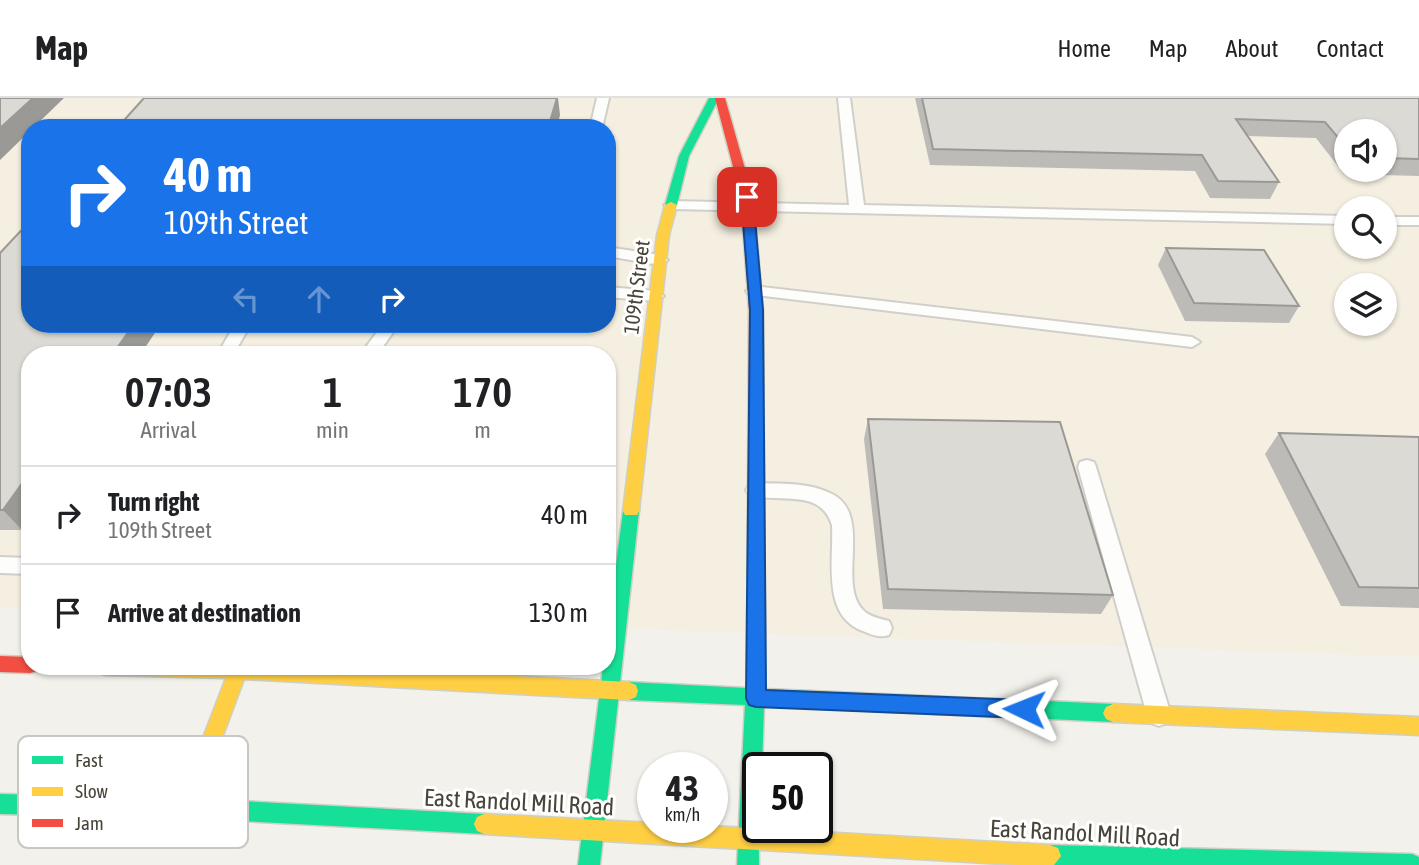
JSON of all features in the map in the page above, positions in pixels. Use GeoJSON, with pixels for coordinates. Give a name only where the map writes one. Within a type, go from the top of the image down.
{"type":"FeatureCollection","features":[{"type":"Feature","properties":{"kind":"street","name":"109th Street"},"geometry":{"type":"LineString","coordinates":[[616,639],[660,260],[684,156],[714,98]]}},
{"type":"Feature","properties":{"kind":"street"},"geometry":{"type":"LineString","coordinates":[[720,98],[747,206],[754,291],[756,698],[753,752]]}},
{"type":"Feature","properties":{"kind":"street"},"geometry":{"type":"LineString","coordinates":[[0,664],[21,665]]}},
{"type":"Feature","properties":{"kind":"street"},"geometry":{"type":"LineString","coordinates":[[213,736],[236,675]]}},
{"type":"Feature","properties":{"kind":"street"},"geometry":{"type":"LineString","coordinates":[[331,675],[756,698],[1419,726]]}},
{"type":"Feature","properties":{"kind":"street","name":"109th Street"},"geometry":{"type":"LineString","coordinates":[[589,865],[612,675]]}},
{"type":"Feature","properties":{"kind":"street","name":"East Randol Mill Road"},"geometry":{"type":"LineString","coordinates":[[0,804],[18,804]]}},
{"type":"Feature","properties":{"kind":"street","name":"East Randol Mill Road"},"geometry":{"type":"LineString","coordinates":[[248,811],[742,837]]}},
{"type":"Feature","properties":{"kind":"street"},"geometry":{"type":"LineString","coordinates":[[748,843],[748,865]]}},
{"type":"Feature","properties":{"kind":"street","name":"East Randol Mill Road"},"geometry":{"type":"LineString","coordinates":[[833,843],[1112,862],[1412,865]]}},
{"type":"Feature","properties":{"kind":"lane"},"geometry":{"type":"LineString","coordinates":[[598,119],[603,98]]}},
{"type":"Feature","properties":{"kind":"lane"},"geometry":{"type":"LineString","coordinates":[[844,98],[857,209]]}},
{"type":"Feature","properties":{"kind":"lane"},"geometry":{"type":"LineString","coordinates":[[671,205],[1334,220]]}},
{"type":"Feature","properties":{"kind":"lane"},"geometry":{"type":"LineString","coordinates":[[1397,220],[1419,221]]}},
{"type":"Feature","properties":{"kind":"lane"},"geometry":{"type":"LineString","coordinates":[[616,253],[660,260]]}},
{"type":"Feature","properties":{"kind":"lane"},"geometry":{"type":"LineString","coordinates":[[754,291],[1192,342]]}},
{"type":"Feature","properties":{"kind":"lane"},"geometry":{"type":"LineString","coordinates":[[616,293],[656,296]]}},
{"type":"Feature","properties":{"kind":"lane"},"geometry":{"type":"LineString","coordinates":[[1087,467],[1159,715]]}},
{"type":"Feature","properties":{"kind":"lane"},"geometry":{"type":"LineString","coordinates":[[756,490],[811,494],[831,502],[841,519],[847,603],[856,618],[881,628]]}},
{"type":"Feature","properties":{"kind":"lane"},"geometry":{"type":"LineString","coordinates":[[0,565],[21,566]]}},
{"type":"Feature","properties":{"kind":"shaded area"},"geometry":{"type":"Polygon","coordinates":[[[0,98],[1419,98],[1419,657],[616,628],[616,346],[21,346],[21,608],[0,607],[0,98]]]}},
{"type":"Feature","properties":{"kind":"building"},"geometry":{"type":"Polygon","coordinates":[[[0,98],[33,98],[0,128],[0,98]]]}},
{"type":"Feature","properties":{"kind":"building"},"geometry":{"type":"Polygon","coordinates":[[[144,98],[557,98],[551,119],[125,119],[144,98]]]}},
{"type":"Feature","properties":{"kind":"building"},"geometry":{"type":"Polygon","coordinates":[[[922,98],[1419,98],[1419,159],[1397,158],[1397,119],[1334,119],[1334,133],[1325,122],[1236,119],[1279,182],[1218,181],[1202,155],[933,149],[922,98]]]}},
{"type":"Feature","properties":{"kind":"building"},"geometry":{"type":"Polygon","coordinates":[[[21,231],[21,333],[128,333],[118,346],[21,346],[21,485],[3,510],[0,510],[0,253],[21,231]]]}},
{"type":"Feature","properties":{"kind":"building"},"geometry":{"type":"Polygon","coordinates":[[[1166,248],[1264,250],[1299,306],[1194,303],[1166,248]]]}},
{"type":"Feature","properties":{"kind":"building"},"geometry":{"type":"Polygon","coordinates":[[[868,419],[1060,422],[1113,595],[888,589],[868,419]]]}},
{"type":"Feature","properties":{"kind":"building"},"geometry":{"type":"Polygon","coordinates":[[[1279,433],[1419,437],[1419,588],[1359,587],[1279,433]]]}},
{"type":"Feature","properties":{"kind":"traffic: fast"},"geometry":{"type":"LineString","coordinates":[[671,205],[684,156],[714,98]]}},
{"type":"Feature","properties":{"kind":"traffic: fast"},"geometry":{"type":"LineString","coordinates":[[616,637],[631,511]]}},
{"type":"Feature","properties":{"kind":"traffic: fast"},"geometry":{"type":"LineString","coordinates":[[748,865],[756,674]]}},
{"type":"Feature","properties":{"kind":"traffic: fast"},"geometry":{"type":"LineString","coordinates":[[589,865],[612,675]]}},
{"type":"Feature","properties":{"kind":"traffic: fast"},"geometry":{"type":"LineString","coordinates":[[629,691],[1113,713]]}},
{"type":"Feature","properties":{"kind":"traffic: fast"},"geometry":{"type":"LineString","coordinates":[[0,804],[18,804]]}},
{"type":"Feature","properties":{"kind":"traffic: fast"},"geometry":{"type":"LineString","coordinates":[[248,811],[484,824]]}},
{"type":"Feature","properties":{"kind":"traffic: fast"},"geometry":{"type":"LineString","coordinates":[[1050,856],[1412,865]]}},
{"type":"Feature","properties":{"kind":"traffic: slow"},"geometry":{"type":"LineString","coordinates":[[631,511],[663,235],[671,205]]}},
{"type":"Feature","properties":{"kind":"traffic: slow"},"geometry":{"type":"LineString","coordinates":[[213,736],[236,675]]}},
{"type":"Feature","properties":{"kind":"traffic: slow"},"geometry":{"type":"LineString","coordinates":[[331,675],[629,691]]}},
{"type":"Feature","properties":{"kind":"traffic: slow"},"geometry":{"type":"LineString","coordinates":[[1113,713],[1419,726]]}},
{"type":"Feature","properties":{"kind":"traffic: slow"},"geometry":{"type":"LineString","coordinates":[[484,824],[1050,856]]}},
{"type":"Feature","properties":{"kind":"traffic: jam"},"geometry":{"type":"LineString","coordinates":[[720,98],[747,197],[756,310],[756,674]]}},
{"type":"Feature","properties":{"kind":"traffic: jam"},"geometry":{"type":"LineString","coordinates":[[0,664],[21,665]]}},
{"type":"Feature","properties":{"kind":"route"},"geometry":{"type":"LineString","coordinates":[[747,197],[756,310],[756,698],[1024,709]]}}]}
